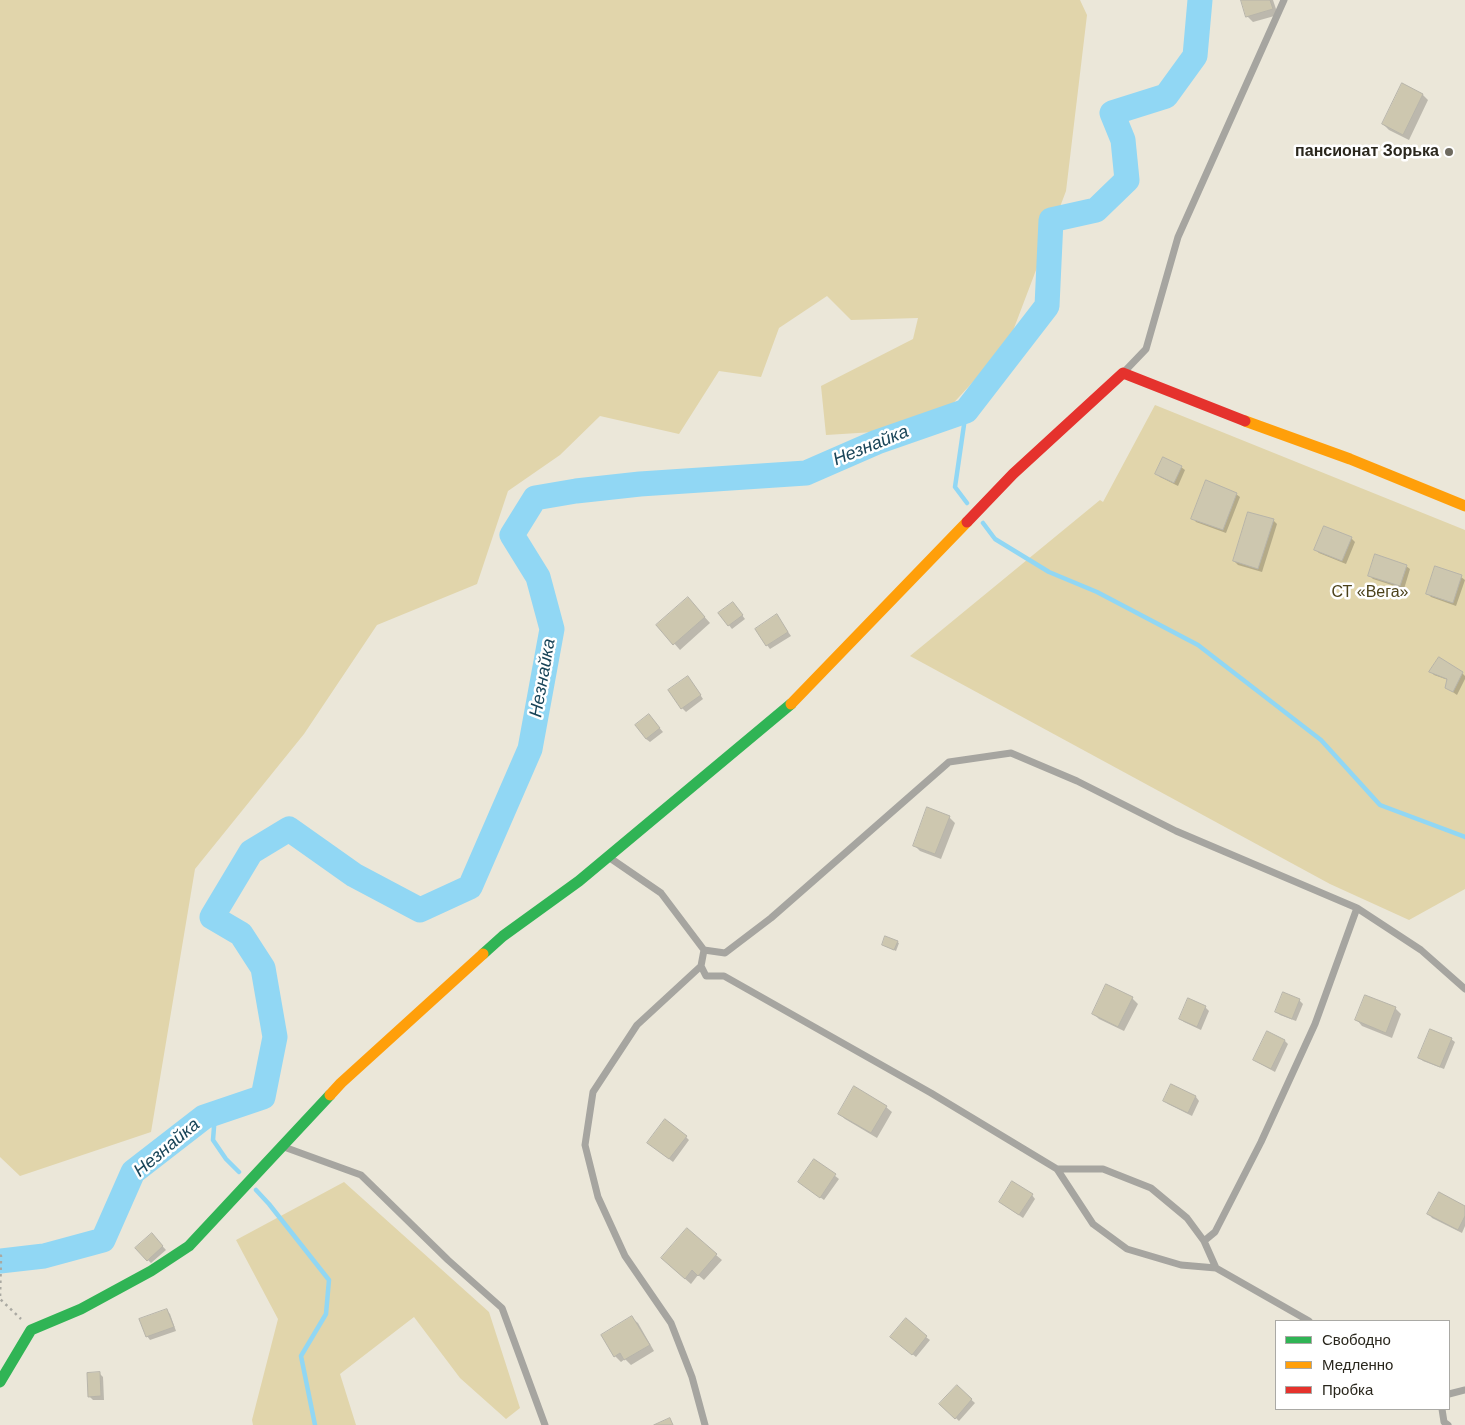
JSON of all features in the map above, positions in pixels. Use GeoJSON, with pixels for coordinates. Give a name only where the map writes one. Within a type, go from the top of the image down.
{"type":"FeatureCollection","features":[{"type":"Feature","properties":{"kind":"street"},"geometry":{"type":"LineString","coordinates":[[0,1382],[32,1330],[81,1309],[151,1271],[189,1246],[341,1083],[503,936],[579,881],[784,710],[1013,474],[1123,373],[1226,414],[1350,459],[1465,506]]}},
{"type":"Feature","properties":{"kind":"lane"},"geometry":{"type":"LineString","coordinates":[[1123,373],[1146,349],[1178,237],[1284,0]]}},
{"type":"Feature","properties":{"kind":"lane"},"geometry":{"type":"LineString","coordinates":[[608,856],[661,893],[704,950],[725,953],[771,918],[949,762],[1011,753],[1076,781],[1176,831],[1357,908],[1421,950],[1465,989]]}},
{"type":"Feature","properties":{"kind":"lane"},"geometry":{"type":"LineString","coordinates":[[1204,1241],[1215,1232],[1261,1142],[1315,1024],[1357,908]]}},
{"type":"Feature","properties":{"kind":"lane"},"geometry":{"type":"LineString","coordinates":[[704,950],[701,966],[637,1025],[593,1092],[585,1145],[598,1198],[625,1256],[671,1323],[692,1377],[705,1425]]}},
{"type":"Feature","properties":{"kind":"lane"},"geometry":{"type":"LineString","coordinates":[[701,966],[706,976],[724,976],[932,1093],[1057,1169],[1093,1224],[1127,1249],[1181,1265],[1216,1268],[1307,1320]]}},
{"type":"Feature","properties":{"kind":"lane"},"geometry":{"type":"LineString","coordinates":[[282,1146],[361,1175],[448,1260],[502,1308],[543,1425]]}},
{"type":"Feature","properties":{"kind":"lane"},"geometry":{"type":"LineString","coordinates":[[1057,1169],[1103,1169],[1151,1188],[1187,1218],[1204,1241],[1216,1268]]}},
{"type":"Feature","properties":{"kind":"lane"},"geometry":{"type":"LineString","coordinates":[[1450,1394],[1465,1390]]}},
{"type":"Feature","properties":{"kind":"lane"},"geometry":{"type":"LineString","coordinates":[[1442,1410],[1444,1422],[1448,1425]]}},
{"type":"Feature","properties":{"kind":"path"},"geometry":{"type":"LineString","coordinates":[[1,1256],[0,1299],[32,1330]]}},
{"type":"Feature","properties":{"kind":"green space"},"geometry":{"type":"Polygon","coordinates":[[[0,0],[1080,0],[1087,15],[1066,191],[1008,344],[947,410],[874,432],[826,435],[821,386],[913,339],[918,318],[851,320],[827,296],[779,328],[761,377],[719,371],[679,434],[600,416],[560,455],[508,491],[477,584],[377,625],[304,734],[195,869],[151,1132],[20,1176],[0,1157],[0,0]]]}},
{"type":"Feature","properties":{"kind":"green space","name":"СТ «Вега»"},"geometry":{"type":"Polygon","coordinates":[[[1155,405],[1465,530],[1465,889],[1409,920],[1330,884],[910,656],[1100,500],[1103,502],[1155,405]]]}},
{"type":"Feature","properties":{"kind":"green space"},"geometry":{"type":"Polygon","coordinates":[[[344,1182],[489,1312],[520,1408],[506,1419],[460,1378],[414,1317],[340,1374],[356,1425],[253,1425],[252,1420],[278,1319],[236,1240],[344,1182]]]}},
{"type":"Feature","properties":{"kind":"building"},"geometry":{"type":"Polygon","coordinates":[[[1241,0],[1270,0],[1273,9],[1246,17],[1241,0]]]}},
{"type":"Feature","properties":{"kind":"building"},"geometry":{"type":"Polygon","coordinates":[[[1402,83],[1423,94],[1403,135],[1382,124],[1402,83]]]}},
{"type":"Feature","properties":{"kind":"building"},"geometry":{"type":"Polygon","coordinates":[[[1163,457],[1182,466],[1174,483],[1155,474],[1163,457]]]}},
{"type":"Feature","properties":{"kind":"building"},"geometry":{"type":"Polygon","coordinates":[[[1206,480],[1237,493],[1223,530],[1191,519],[1206,480]]]}},
{"type":"Feature","properties":{"kind":"building"},"geometry":{"type":"Polygon","coordinates":[[[1248,512],[1274,519],[1258,569],[1233,561],[1248,512]]]}},
{"type":"Feature","properties":{"kind":"building"},"geometry":{"type":"Polygon","coordinates":[[[1324,526],[1352,537],[1342,561],[1314,550],[1324,526]]]}},
{"type":"Feature","properties":{"kind":"building"},"geometry":{"type":"Polygon","coordinates":[[[1375,554],[1407,565],[1400,586],[1368,576],[1375,554]]]}},
{"type":"Feature","properties":{"kind":"building"},"geometry":{"type":"Polygon","coordinates":[[[1435,566],[1462,575],[1453,603],[1426,594],[1435,566]]]}},
{"type":"Feature","properties":{"kind":"building"},"geometry":{"type":"Polygon","coordinates":[[[688,597],[705,617],[673,645],[656,625],[688,597]]]}},
{"type":"Feature","properties":{"kind":"building"},"geometry":{"type":"Polygon","coordinates":[[[733,602],[743,615],[728,626],[718,613],[733,602]]]}},
{"type":"Feature","properties":{"kind":"building"},"geometry":{"type":"Polygon","coordinates":[[[777,614],[788,632],[766,646],[755,629],[777,614]]]}},
{"type":"Feature","properties":{"kind":"building"},"geometry":{"type":"Polygon","coordinates":[[[1439,657],[1463,672],[1453,692],[1445,688],[1447,679],[1429,672],[1439,657]]]}},
{"type":"Feature","properties":{"kind":"building"},"geometry":{"type":"Polygon","coordinates":[[[688,676],[701,695],[681,709],[668,690],[688,676]]]}},
{"type":"Feature","properties":{"kind":"building"},"geometry":{"type":"Polygon","coordinates":[[[649,714],[660,728],[646,739],[635,725],[649,714]]]}},
{"type":"Feature","properties":{"kind":"building"},"geometry":{"type":"Polygon","coordinates":[[[927,807],[950,816],[935,854],[913,846],[927,807]]]}},
{"type":"Feature","properties":{"kind":"building"},"geometry":{"type":"Polygon","coordinates":[[[885,936],[898,941],[894,950],[882,945],[885,936]]]}},
{"type":"Feature","properties":{"kind":"building"},"geometry":{"type":"Polygon","coordinates":[[[1106,984],[1133,997],[1118,1027],[1092,1014],[1106,984]]]}},
{"type":"Feature","properties":{"kind":"building"},"geometry":{"type":"Polygon","coordinates":[[[1283,992],[1300,999],[1292,1019],[1275,1012],[1283,992]]]}},
{"type":"Feature","properties":{"kind":"building"},"geometry":{"type":"Polygon","coordinates":[[[1365,995],[1396,1007],[1386,1033],[1355,1020],[1365,995]]]}},
{"type":"Feature","properties":{"kind":"building"},"geometry":{"type":"Polygon","coordinates":[[[1188,998],[1206,1006],[1197,1027],[1179,1019],[1188,998]]]}},
{"type":"Feature","properties":{"kind":"building"},"geometry":{"type":"Polygon","coordinates":[[[1430,1029],[1452,1038],[1440,1067],[1418,1058],[1430,1029]]]}},
{"type":"Feature","properties":{"kind":"building"},"geometry":{"type":"Polygon","coordinates":[[[1267,1031],[1285,1040],[1271,1069],[1253,1060],[1267,1031]]]}},
{"type":"Feature","properties":{"kind":"building"},"geometry":{"type":"Polygon","coordinates":[[[1171,1084],[1196,1096],[1188,1113],[1163,1101],[1171,1084]]]}},
{"type":"Feature","properties":{"kind":"building"},"geometry":{"type":"Polygon","coordinates":[[[854,1086],[887,1106],[871,1133],[838,1114],[854,1086]]]}},
{"type":"Feature","properties":{"kind":"building"},"geometry":{"type":"Polygon","coordinates":[[[665,1119],[687,1136],[669,1159],[647,1143],[665,1119]]]}},
{"type":"Feature","properties":{"kind":"building"},"geometry":{"type":"Polygon","coordinates":[[[814,1159],[836,1174],[820,1198],[798,1182],[814,1159]]]}},
{"type":"Feature","properties":{"kind":"building"},"geometry":{"type":"Polygon","coordinates":[[[1012,1181],[1033,1194],[1019,1215],[999,1202],[1012,1181]]]}},
{"type":"Feature","properties":{"kind":"building"},"geometry":{"type":"Polygon","coordinates":[[[1439,1192],[1465,1206],[1465,1216],[1458,1230],[1427,1214],[1439,1192]]]}},
{"type":"Feature","properties":{"kind":"building"},"geometry":{"type":"Polygon","coordinates":[[[687,1228],[717,1254],[698,1276],[692,1270],[685,1279],[661,1258],[687,1228]]]}},
{"type":"Feature","properties":{"kind":"building"},"geometry":{"type":"Polygon","coordinates":[[[152,1233],[163,1246],[147,1261],[135,1248],[152,1233]]]}},
{"type":"Feature","properties":{"kind":"building"},"geometry":{"type":"Polygon","coordinates":[[[167,1309],[174,1327],[146,1337],[139,1319],[167,1309]]]}},
{"type":"Feature","properties":{"kind":"building"},"geometry":{"type":"Polygon","coordinates":[[[632,1316],[650,1345],[624,1360],[620,1353],[614,1357],[601,1335],[632,1316]]]}},
{"type":"Feature","properties":{"kind":"building"},"geometry":{"type":"Polygon","coordinates":[[[906,1318],[927,1336],[912,1355],[890,1337],[906,1318]]]}},
{"type":"Feature","properties":{"kind":"building"},"geometry":{"type":"Polygon","coordinates":[[[100,1372],[101,1396],[88,1397],[87,1373],[100,1372]]]}},
{"type":"Feature","properties":{"kind":"building"},"geometry":{"type":"Polygon","coordinates":[[[957,1385],[972,1399],[955,1419],[939,1404],[957,1385]]]}},
{"type":"Feature","properties":{"kind":"building"},"geometry":{"type":"Polygon","coordinates":[[[670,1418],[673,1425],[654,1425],[670,1418]]]}},
{"type":"Feature","properties":{"kind":"waterway","name":"Незнайка"},"geometry":{"type":"LineString","coordinates":[[0,1261],[44,1256],[103,1240],[133,1172],[204,1117],[263,1097],[275,1037],[263,968],[241,934],[212,917],[251,852],[289,829],[354,875],[420,910],[470,887],[530,749],[552,629],[538,577],[512,535],[535,498],[576,491],[640,484],[806,473],[877,442],[966,411],[1047,306],[1051,220],[1096,210],[1127,180],[1123,140],[1112,113],[1166,96],[1195,56],[1200,0]]}},
{"type":"Feature","properties":{"kind":"waterway"},"geometry":{"type":"LineString","coordinates":[[966,411],[955,487],[967,503]]}},
{"type":"Feature","properties":{"kind":"waterway"},"geometry":{"type":"LineString","coordinates":[[983,523],[995,539],[1049,572],[1097,592],[1198,645],[1321,740],[1380,805],[1465,837]]}},
{"type":"Feature","properties":{"kind":"waterway"},"geometry":{"type":"LineString","coordinates":[[215,1114],[213,1140],[226,1159],[239,1172]]}},
{"type":"Feature","properties":{"kind":"waterway"},"geometry":{"type":"LineString","coordinates":[[256,1190],[329,1280],[326,1314],[301,1356],[315,1425]]}},
{"type":"Feature","properties":{"kind":"traffic: fast"},"geometry":{"type":"LineString","coordinates":[[483,954],[503,936],[579,881],[791,704]]}},
{"type":"Feature","properties":{"kind":"traffic: fast"},"geometry":{"type":"LineString","coordinates":[[0,1382],[31,1330],[81,1309],[151,1271],[189,1246],[330,1095]]}},
{"type":"Feature","properties":{"kind":"traffic: slow"},"geometry":{"type":"LineString","coordinates":[[1245,421],[1350,459],[1465,506]]}},
{"type":"Feature","properties":{"kind":"traffic: slow"},"geometry":{"type":"LineString","coordinates":[[791,704],[967,522]]}},
{"type":"Feature","properties":{"kind":"traffic: slow"},"geometry":{"type":"LineString","coordinates":[[330,1095],[483,954]]}},
{"type":"Feature","properties":{"kind":"traffic: jam"},"geometry":{"type":"LineString","coordinates":[[967,522],[1013,474],[1123,373],[1245,421]]}},
{"type":"Feature","properties":{"kind":"place","name":"пансионат Зорька"},"geometry":{"type":"Point","coordinates":[1449,152]}}]}
